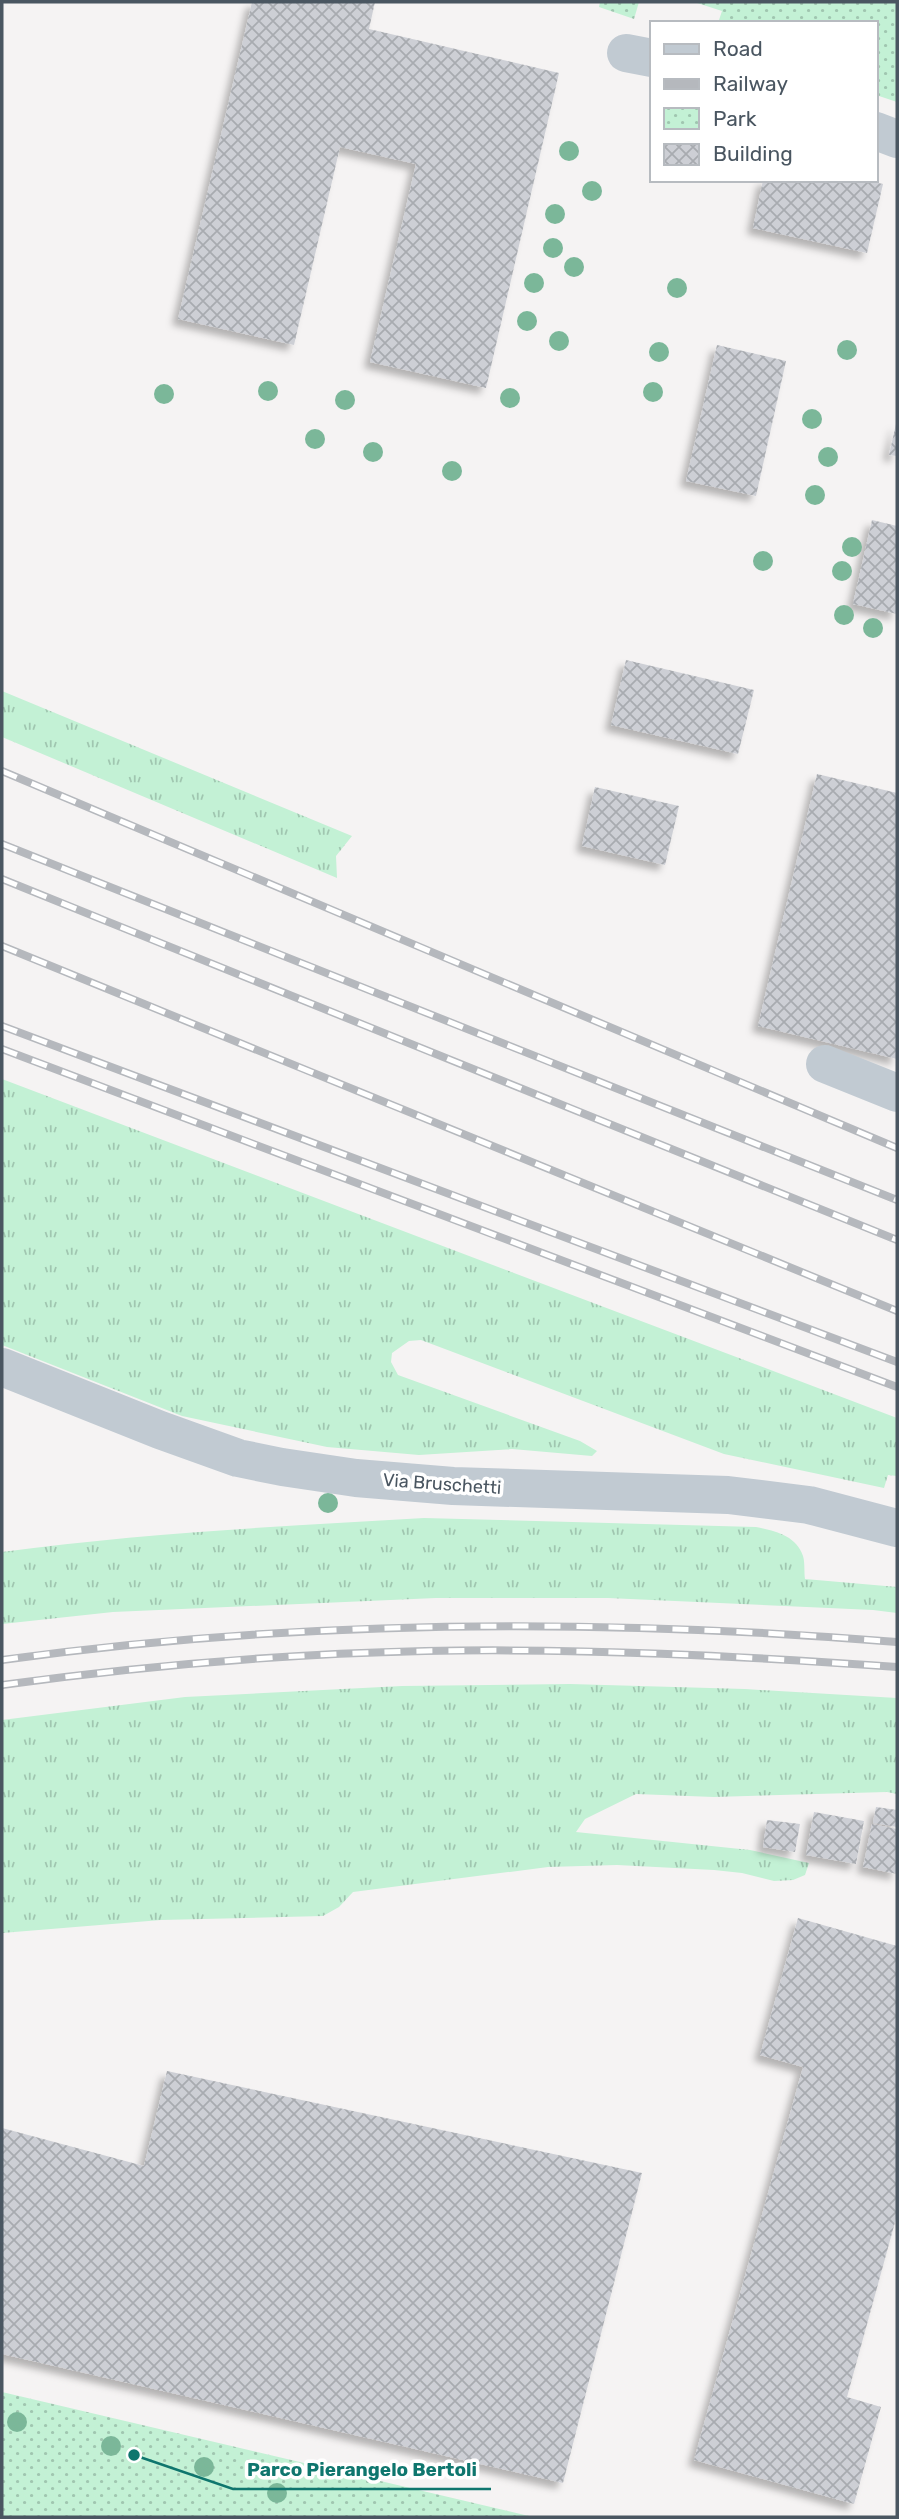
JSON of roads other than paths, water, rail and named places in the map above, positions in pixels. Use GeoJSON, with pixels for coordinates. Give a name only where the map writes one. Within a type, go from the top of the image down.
{"type":"FeatureCollection","features":[{"type":"Feature","properties":{"kind":"street"},"geometry":{"type":"LineString","coordinates":[[878,132],[897,139]]}},
{"type":"Feature","properties":{"kind":"street"},"geometry":{"type":"LineString","coordinates":[[825,1064],[897,1093]]}},
{"type":"Feature","properties":{"kind":"street","name":"Via Bruschetti"},"geometry":{"type":"LineString","coordinates":[[2,1367],[225,1454],[282,1467],[356,1478],[453,1486],[728,1495],[809,1505],[887,1526]]}},
{"type":"Feature","properties":{"kind":"railway"},"geometry":{"type":"LineString","coordinates":[[2,771],[897,1148]]}},
{"type":"Feature","properties":{"kind":"railway"},"geometry":{"type":"LineString","coordinates":[[2,844],[897,1200]]}},
{"type":"Feature","properties":{"kind":"railway"},"geometry":{"type":"LineString","coordinates":[[2,879],[897,1240]]}},
{"type":"Feature","properties":{"kind":"railway"},"geometry":{"type":"LineString","coordinates":[[2,946],[897,1311]]}},
{"type":"Feature","properties":{"kind":"railway"},"geometry":{"type":"LineString","coordinates":[[2,1026],[897,1362]]}},
{"type":"Feature","properties":{"kind":"railway"},"geometry":{"type":"LineString","coordinates":[[2,1049],[897,1387]]}},
{"type":"Feature","properties":{"kind":"railway"},"geometry":{"type":"LineString","coordinates":[[2,1660],[113,1646],[225,1637],[449,1627],[673,1629],[897,1642]]}},
{"type":"Feature","properties":{"kind":"railway"},"geometry":{"type":"LineString","coordinates":[[2,1685],[213,1662],[425,1651],[661,1654],[897,1667]]}},
{"type":"Feature","properties":{"kind":"place","name":"Parco Pierangelo Bertoli"},"geometry":{"type":"Point","coordinates":[134,2455]}}]}
